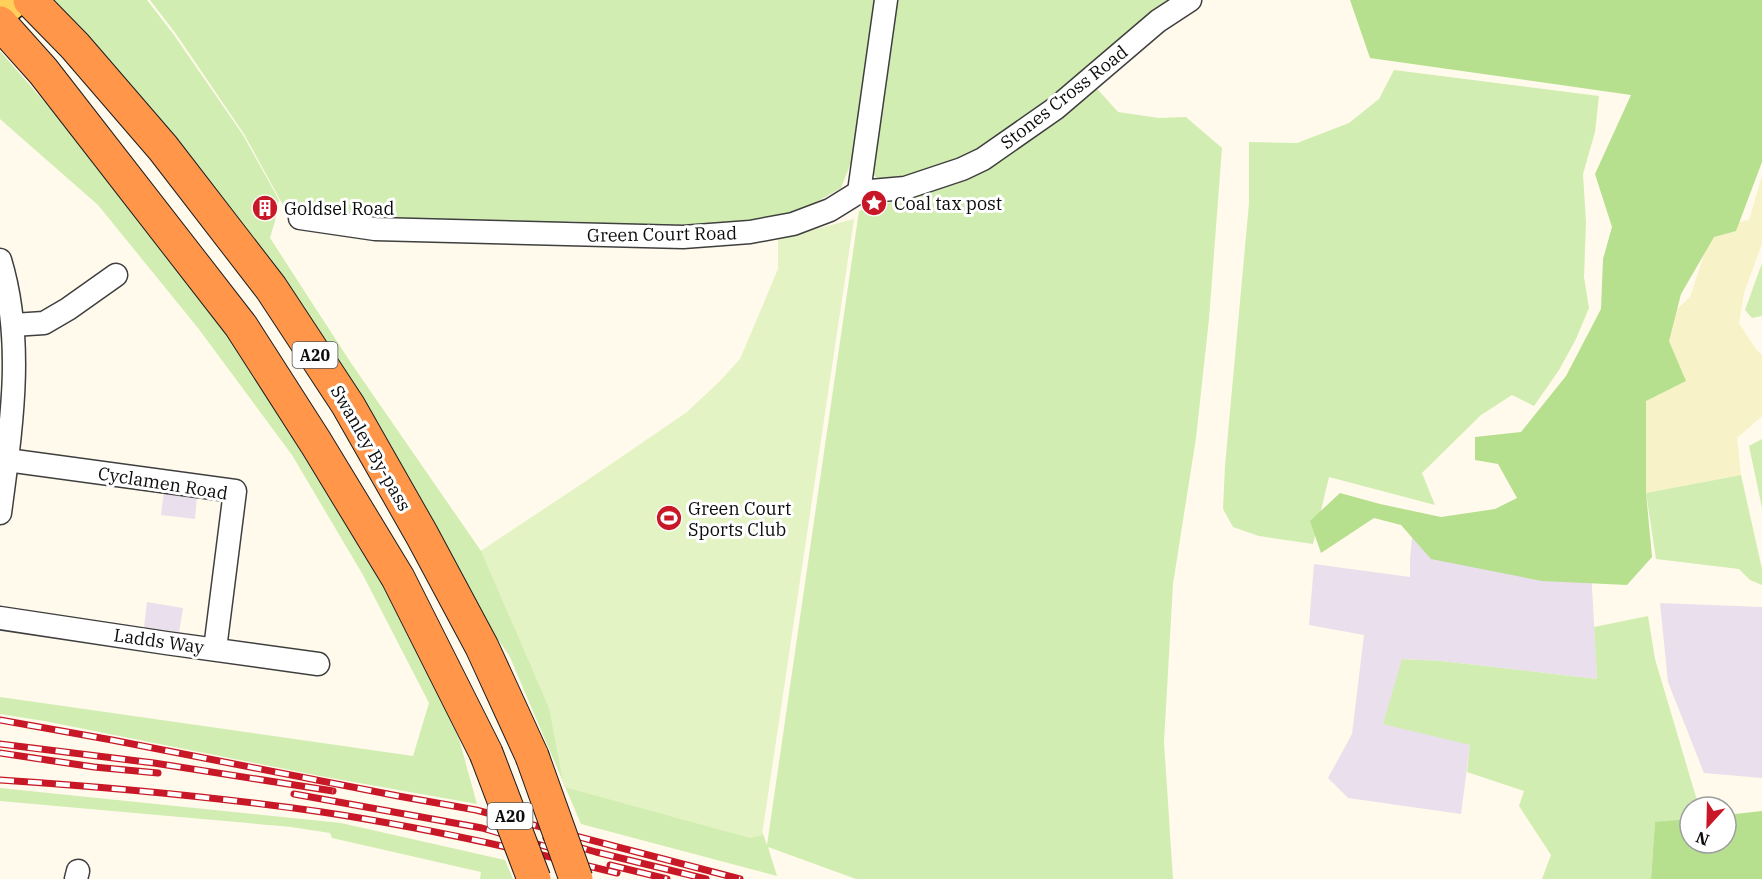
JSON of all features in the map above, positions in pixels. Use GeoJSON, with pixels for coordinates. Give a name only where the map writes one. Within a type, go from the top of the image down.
{"type":"FeatureCollection","features":[{"type":"Feature","properties":{"kind":"highway","name":"Swanley By-pass"},"geometry":{"type":"LineString","coordinates":[[30,0],[75,46],[163,148],[277,298],[348,405],[482,647],[532,756],[576,879]]}},
{"type":"Feature","properties":{"kind":"highway","name":"A20"},"geometry":{"type":"LineString","coordinates":[[0,23],[51,80],[241,326],[316,442],[398,578],[481,741],[534,879]]}},
{"type":"Feature","properties":{"kind":"main road"},"geometry":{"type":"LineString","coordinates":[[0,15],[18,0]]}},
{"type":"Feature","properties":{"kind":"street"},"geometry":{"type":"LineString","coordinates":[[859,192],[886,0]]}},
{"type":"Feature","properties":{"kind":"street","name":"Stones Cross Road"},"geometry":{"type":"LineString","coordinates":[[859,192],[905,188],[962,169],[983,159],[1056,108],[1158,21],[1190,0]]}},
{"type":"Feature","properties":{"kind":"street","name":"Green Court Road"},"geometry":{"type":"LineString","coordinates":[[300,218],[375,229],[683,237],[750,232],[793,224],[830,210],[859,192]]}},
{"type":"Feature","properties":{"kind":"street"},"geometry":{"type":"LineString","coordinates":[[0,260],[13,326],[14,387],[0,513]]}},
{"type":"Feature","properties":{"kind":"street"},"geometry":{"type":"LineString","coordinates":[[13,326],[44,323],[116,275]]}},
{"type":"Feature","properties":{"kind":"street","name":"Cyclamen Road"},"geometry":{"type":"LineString","coordinates":[[7,460],[235,491],[215,649]]}},
{"type":"Feature","properties":{"kind":"street","name":"Ladds Way"},"geometry":{"type":"LineString","coordinates":[[0,618],[318,664]]}},
{"type":"Feature","properties":{"kind":"shaded area"},"geometry":{"type":"Polygon","coordinates":[[[1762,176],[1762,244],[1744,293],[1739,323],[1762,355],[1762,416],[1737,438],[1741,475],[1646,493],[1646,401],[1686,381],[1669,341],[1669,317],[1690,297],[1713,227],[1749,220],[1762,176]]]}},
{"type":"Feature","properties":{"kind":"shaded area"},"geometry":{"type":"Polygon","coordinates":[[[164,491],[197,495],[195,519],[161,515],[164,491]]]}},
{"type":"Feature","properties":{"kind":"shaded area"},"geometry":{"type":"Polygon","coordinates":[[[1413,527],[1591,569],[1597,679],[1441,661],[1402,659],[1470,745],[1461,814],[1348,798],[1328,778],[1352,734],[1364,635],[1309,625],[1314,564],[1410,577],[1413,527]]]}},
{"type":"Feature","properties":{"kind":"shaded area"},"geometry":{"type":"Polygon","coordinates":[[[147,602],[183,608],[179,632],[144,627],[147,602]]]}},
{"type":"Feature","properties":{"kind":"shaded area"},"geometry":{"type":"Polygon","coordinates":[[[1660,603],[1762,607],[1762,778],[1704,773],[1668,682],[1660,603]]]}},
{"type":"Feature","properties":{"kind":"green space"},"geometry":{"type":"Polygon","coordinates":[[[35,0],[147,0],[243,135],[279,200],[270,238],[351,363],[481,551],[689,413],[747,790],[767,845],[859,211],[909,197],[1092,83],[1118,112],[1159,118],[1186,117],[1222,148],[1209,319],[1196,438],[1173,584],[1164,742],[1173,879],[856,879],[768,847],[777,876],[581,824],[509,655],[423,534],[349,405],[35,0]]]}},
{"type":"Feature","properties":{"kind":"green space"},"geometry":{"type":"Polygon","coordinates":[[[150,0],[885,0],[868,119],[841,188],[790,217],[695,230],[571,221],[488,231],[289,216],[244,134],[150,0]]]}},
{"type":"Feature","properties":{"kind":"green space"},"geometry":{"type":"Polygon","coordinates":[[[888,0],[1188,0],[1003,144],[888,188],[865,167],[888,0]]]}},
{"type":"Feature","properties":{"kind":"green space"},"geometry":{"type":"Polygon","coordinates":[[[1350,0],[1762,0],[1762,162],[1736,231],[1714,237],[1681,294],[1669,341],[1686,381],[1646,401],[1646,493],[1652,557],[1627,585],[1542,581],[1431,559],[1401,525],[1374,518],[1321,553],[1310,521],[1340,493],[1441,517],[1495,509],[1517,498],[1498,464],[1475,460],[1475,437],[1521,432],[1566,376],[1601,309],[1603,259],[1612,227],[1595,174],[1631,95],[1370,58],[1350,0]]]}},
{"type":"Feature","properties":{"kind":"green space"},"geometry":{"type":"Polygon","coordinates":[[[0,51],[144,216],[232,336],[385,587],[459,739],[477,804],[0,714],[0,697],[413,756],[429,703],[363,575],[292,455],[198,328],[98,205],[0,119],[0,51]]]}},
{"type":"Feature","properties":{"kind":"green space"},"geometry":{"type":"Polygon","coordinates":[[[1394,70],[1599,96],[1595,132],[1583,174],[1586,222],[1584,277],[1589,308],[1576,339],[1559,370],[1534,406],[1512,395],[1481,415],[1422,473],[1435,505],[1329,477],[1313,544],[1259,536],[1233,527],[1223,509],[1249,203],[1249,142],[1297,143],[1349,123],[1379,99],[1394,70]]]}},
{"type":"Feature","properties":{"kind":"green space","name":"Green Court Sports Club"},"geometry":{"type":"Polygon","coordinates":[[[854,219],[762,835],[750,838],[564,787],[549,708],[481,551],[687,412],[720,381],[740,359],[778,269],[778,239],[854,219]]]}},
{"type":"Feature","properties":{"kind":"green space"},"geometry":{"type":"Polygon","coordinates":[[[1762,263],[1762,316],[1752,318],[1745,310],[1762,263]]]}},
{"type":"Feature","properties":{"kind":"green space"},"geometry":{"type":"Polygon","coordinates":[[[1762,439],[1762,508],[1749,446],[1762,439]]]}},
{"type":"Feature","properties":{"kind":"green space"},"geometry":{"type":"Polygon","coordinates":[[[1741,475],[1762,569],[1762,585],[1750,580],[1739,569],[1656,559],[1646,493],[1741,475]]]}},
{"type":"Feature","properties":{"kind":"green space"},"geometry":{"type":"Polygon","coordinates":[[[1648,616],[1655,659],[1695,795],[1678,795],[1678,820],[1655,823],[1651,879],[1542,879],[1551,855],[1519,806],[1524,791],[1467,772],[1470,745],[1383,724],[1402,659],[1441,661],[1597,679],[1594,627],[1648,616]]]}},
{"type":"Feature","properties":{"kind":"green space"},"geometry":{"type":"Polygon","coordinates":[[[0,788],[341,823],[505,860],[513,879],[480,879],[481,872],[332,838],[330,833],[291,827],[0,801],[0,788]]]}},
{"type":"Feature","properties":{"kind":"green space"},"geometry":{"type":"Polygon","coordinates":[[[1762,811],[1762,879],[1651,879],[1655,822],[1678,820],[1678,855],[1738,855],[1738,814],[1762,811]]]}},
{"type":"Feature","properties":{"kind":"railway"},"geometry":{"type":"LineString","coordinates":[[0,720],[476,810],[740,879]]}},
{"type":"Feature","properties":{"kind":"railway"},"geometry":{"type":"LineString","coordinates":[[0,744],[154,763],[333,791]]}},
{"type":"Feature","properties":{"kind":"railway"},"geometry":{"type":"LineString","coordinates":[[0,753],[94,767],[158,773]]}},
{"type":"Feature","properties":{"kind":"railway"},"geometry":{"type":"LineString","coordinates":[[0,780],[162,793],[322,812],[471,839],[617,873]]}},
{"type":"Feature","properties":{"kind":"railway"},"geometry":{"type":"LineString","coordinates":[[294,794],[482,828],[558,850]]}},
{"type":"Feature","properties":{"kind":"railway"},"geometry":{"type":"LineString","coordinates":[[546,838],[706,879]]}},
{"type":"Feature","properties":{"kind":"railway"},"geometry":{"type":"LineString","coordinates":[[610,865],[667,879]]}},
{"type":"Feature","properties":{"kind":"place","name":"Coal tax post"},"geometry":{"type":"Point","coordinates":[874,203]}},
{"type":"Feature","properties":{"kind":"place","name":"Goldsel Road"},"geometry":{"type":"Point","coordinates":[265,208]}},
{"type":"Feature","properties":{"kind":"place","name":"Green Court Sports Club"},"geometry":{"type":"Point","coordinates":[669,518]}}]}
